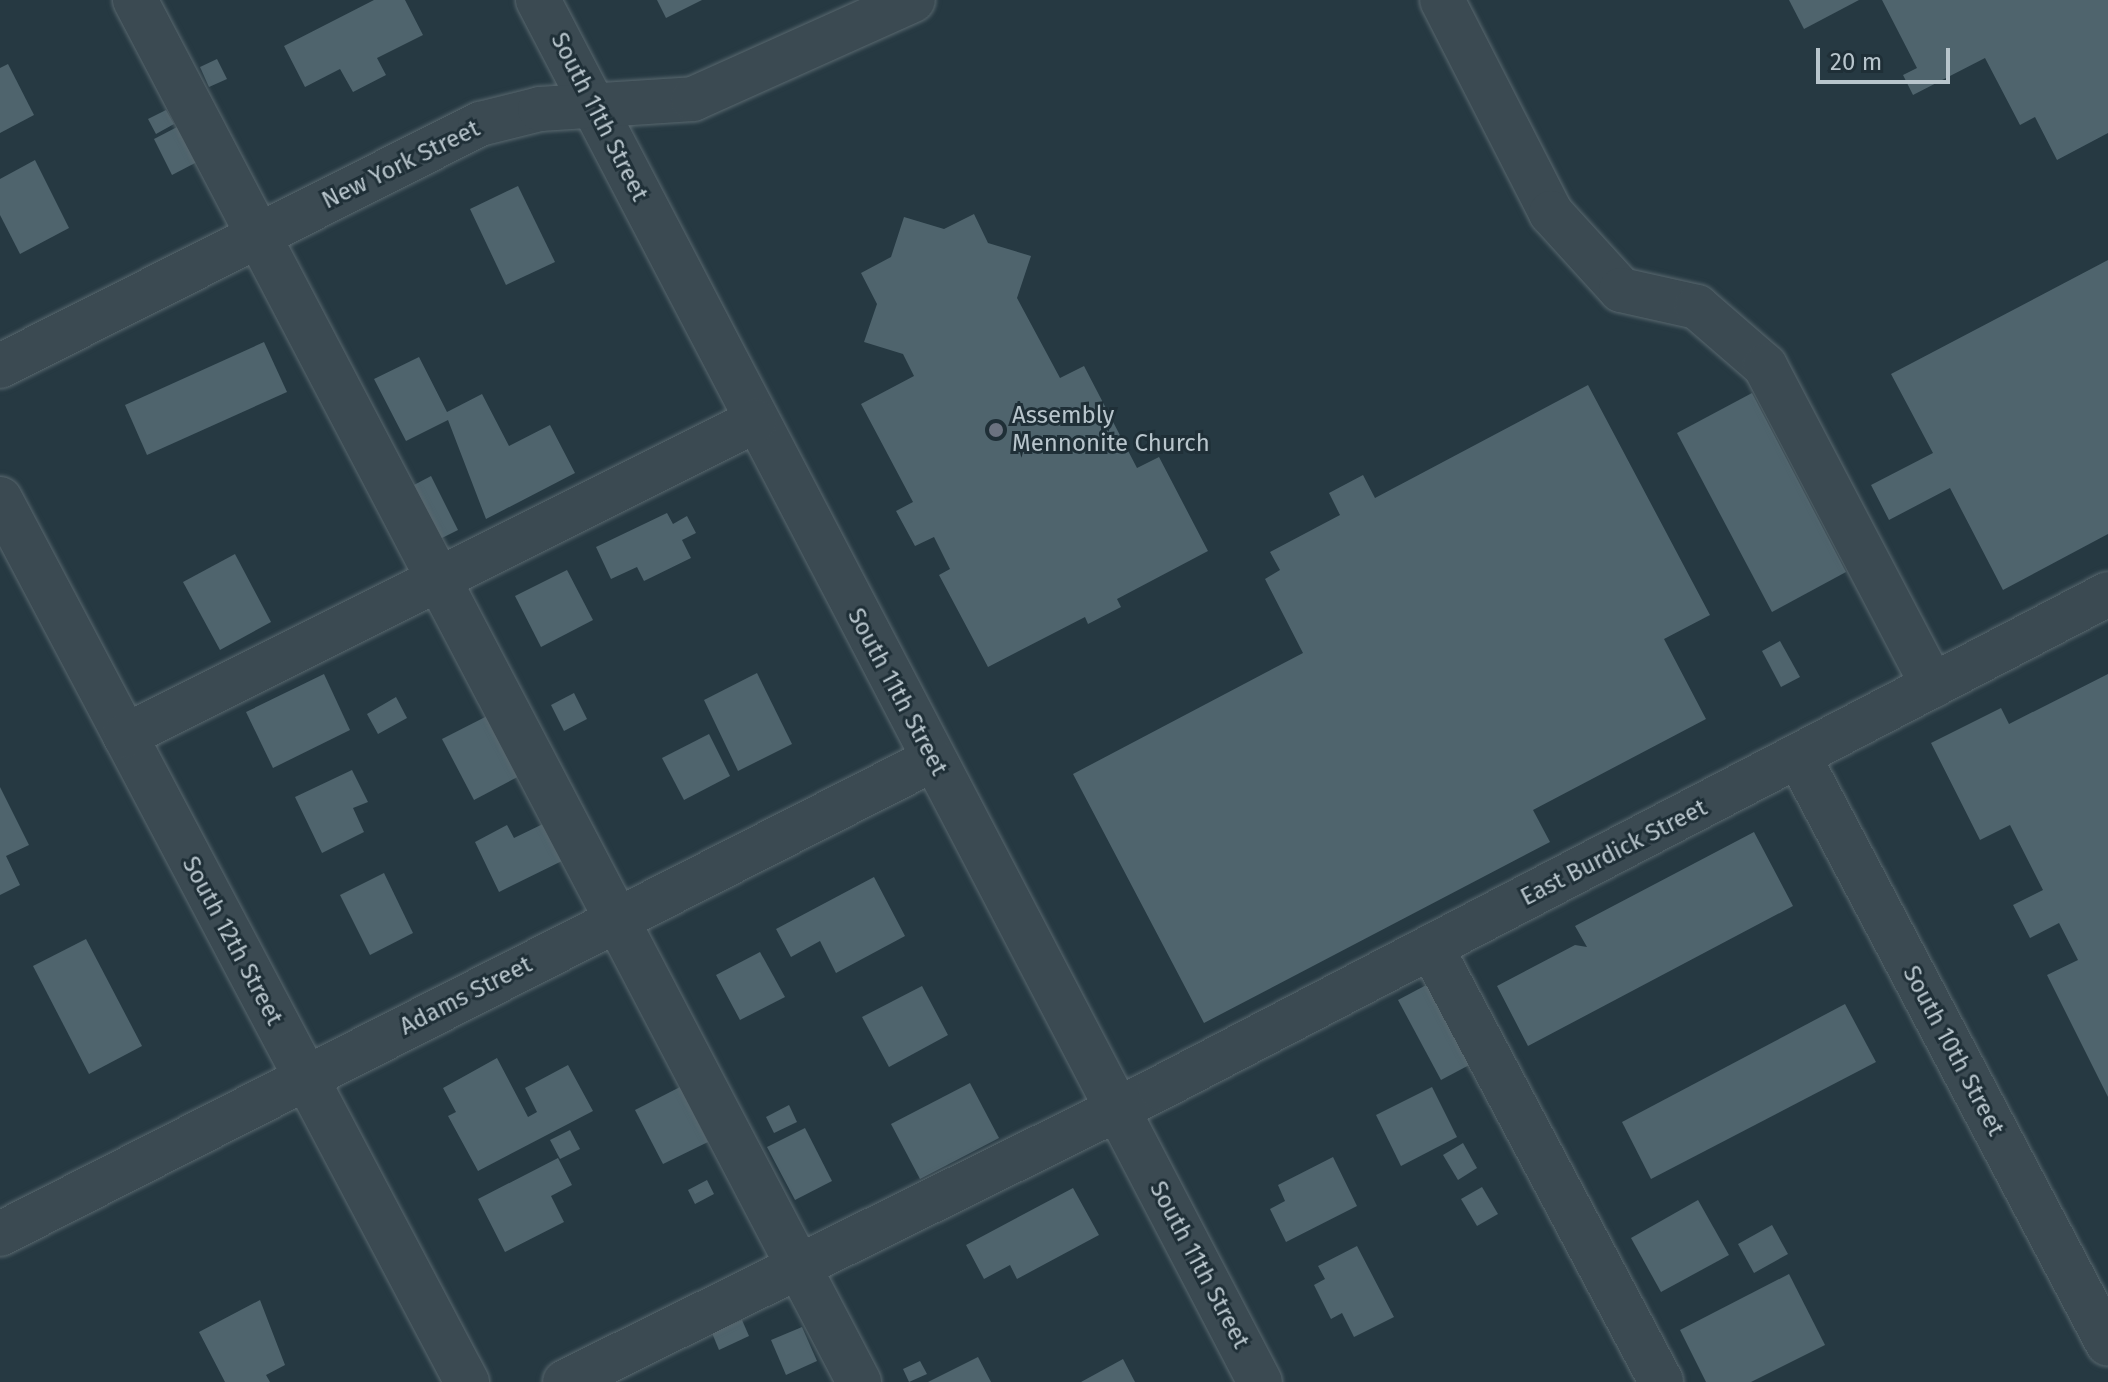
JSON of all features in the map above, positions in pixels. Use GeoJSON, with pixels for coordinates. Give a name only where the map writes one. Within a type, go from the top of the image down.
{"type":"FeatureCollection","features":[{"type":"Feature","properties":{"kind":"street"},"geometry":{"type":"LineString","coordinates":[[135,0],[445,580],[859,1382]]}},
{"type":"Feature","properties":{"kind":"street","name":"South 11th Street"},"geometry":{"type":"LineString","coordinates":[[538,0],[932,760],[1260,1382]]}},
{"type":"Feature","properties":{"kind":"street","name":"New York Street"},"geometry":{"type":"LineString","coordinates":[[0,366],[480,124],[540,109],[693,99],[913,0]]}},
{"type":"Feature","properties":{"kind":"street"},"geometry":{"type":"LineString","coordinates":[[1442,0],[1551,213],[1621,290],[1697,307],[1765,366],[1933,686]]}},
{"type":"Feature","properties":{"kind":"street"},"geometry":{"type":"LineString","coordinates":[[125,736],[445,580],[755,421]]}},
{"type":"Feature","properties":{"kind":"street","name":"South 12th Street"},"geometry":{"type":"LineString","coordinates":[[0,499],[467,1382]]}},
{"type":"Feature","properties":{"kind":"street","name":"East Burdick Street"},"geometry":{"type":"LineString","coordinates":[[565,1382],[1118,1109],[2108,594]]}},
{"type":"Feature","properties":{"kind":"street","name":"South 10th Street"},"geometry":{"type":"LineString","coordinates":[[1799,757],[2105,1332]]}},
{"type":"Feature","properties":{"kind":"street","name":"Adams Street"},"geometry":{"type":"LineString","coordinates":[[0,1234],[932,760]]}},
{"type":"Feature","properties":{"kind":"street"},"geometry":{"type":"LineString","coordinates":[[1431,947],[1661,1382]]}},
{"type":"Feature","properties":{"kind":"building"},"geometry":{"type":"Polygon","coordinates":[[[374,0],[405,0],[423,35],[377,58],[386,75],[353,92],[340,69],[305,87],[284,46],[374,0]]]}},
{"type":"Feature","properties":{"kind":"building"},"geometry":{"type":"Polygon","coordinates":[[[657,0],[702,0],[666,18],[657,0]]]}},
{"type":"Feature","properties":{"kind":"building"},"geometry":{"type":"Polygon","coordinates":[[[1789,0],[1859,0],[1804,29],[1789,0]]]}},
{"type":"Feature","properties":{"kind":"building"},"geometry":{"type":"Polygon","coordinates":[[[1882,0],[2108,0],[2108,133],[2057,160],[2035,117],[2020,125],[1985,58],[1913,95],[1903,75],[1917,68],[1882,0]]]}},
{"type":"Feature","properties":{"kind":"building"},"geometry":{"type":"Polygon","coordinates":[[[217,59],[227,79],[209,87],[200,67],[217,59]]]}},
{"type":"Feature","properties":{"kind":"building"},"geometry":{"type":"Polygon","coordinates":[[[8,64],[34,115],[0,133],[0,68],[8,64]]]}},
{"type":"Feature","properties":{"kind":"building"},"geometry":{"type":"Polygon","coordinates":[[[166,110],[174,124],[156,134],[148,119],[166,110]]]}},
{"type":"Feature","properties":{"kind":"building"},"geometry":{"type":"Polygon","coordinates":[[[179,126],[197,162],[172,175],[154,139],[179,126]]]}},
{"type":"Feature","properties":{"kind":"building"},"geometry":{"type":"Polygon","coordinates":[[[35,160],[69,228],[20,254],[0,215],[0,179],[35,160]]]}},
{"type":"Feature","properties":{"kind":"building"},"geometry":{"type":"Polygon","coordinates":[[[518,186],[555,262],[506,285],[470,209],[518,186]]]}},
{"type":"Feature","properties":{"kind":"building","name":"Assembly Mennonite Church"},"geometry":{"type":"Polygon","coordinates":[[[974,214],[988,243],[1031,256],[1017,298],[1060,378],[1084,366],[1137,468],[1159,457],[1208,551],[1117,599],[1121,607],[1088,624],[1085,617],[988,667],[939,575],[950,569],[934,537],[915,546],[896,511],[913,502],[861,404],[914,376],[903,354],[864,342],[877,304],[861,273],[891,257],[904,217],[944,229],[974,214]]]}},
{"type":"Feature","properties":{"kind":"building"},"geometry":{"type":"Polygon","coordinates":[[[2108,260],[2108,534],[2003,590],[1950,488],[1889,520],[1871,485],[1933,453],[1891,374],[2108,260]]]}},
{"type":"Feature","properties":{"kind":"building"},"geometry":{"type":"Polygon","coordinates":[[[264,342],[287,392],[147,455],[125,405],[264,342]]]}},
{"type":"Feature","properties":{"kind":"building"},"geometry":{"type":"Polygon","coordinates":[[[419,357],[447,412],[482,394],[509,446],[550,425],[575,473],[486,519],[448,420],[406,441],[374,379],[419,357]]]}},
{"type":"Feature","properties":{"kind":"building"},"geometry":{"type":"Polygon","coordinates":[[[1588,385],[1710,615],[1664,639],[1706,719],[1533,810],[1550,842],[1204,1023],[1073,774],[1303,653],[1265,579],[1280,570],[1270,552],[1340,515],[1329,493],[1363,475],[1375,498],[1588,385]]]}},
{"type":"Feature","properties":{"kind":"building"},"geometry":{"type":"Polygon","coordinates":[[[1752,393],[1846,572],[1772,612],[1677,433],[1752,393]]]}},
{"type":"Feature","properties":{"kind":"building"},"geometry":{"type":"Polygon","coordinates":[[[431,476],[458,530],[440,539],[414,485],[431,476]]]}},
{"type":"Feature","properties":{"kind":"building"},"geometry":{"type":"Polygon","coordinates":[[[667,513],[673,524],[687,516],[696,533],[682,540],[691,558],[644,581],[637,567],[611,579],[596,547],[667,513]]]}},
{"type":"Feature","properties":{"kind":"building"},"geometry":{"type":"Polygon","coordinates":[[[235,554],[271,622],[220,650],[183,582],[235,554]]]}},
{"type":"Feature","properties":{"kind":"building"},"geometry":{"type":"Polygon","coordinates":[[[567,570],[593,620],[541,647],[515,596],[567,570]]]}},
{"type":"Feature","properties":{"kind":"building"},"geometry":{"type":"Polygon","coordinates":[[[1780,641],[1800,677],[1781,687],[1762,651],[1780,641]]]}},
{"type":"Feature","properties":{"kind":"building"},"geometry":{"type":"Polygon","coordinates":[[[757,673],[792,744],[738,771],[704,700],[757,673]]]}},
{"type":"Feature","properties":{"kind":"building"},"geometry":{"type":"Polygon","coordinates":[[[324,674],[350,730],[273,768],[246,712],[324,674]]]}},
{"type":"Feature","properties":{"kind":"building"},"geometry":{"type":"Polygon","coordinates":[[[2108,674],[2108,1097],[2047,975],[2078,960],[2059,923],[2030,938],[2013,905],[2043,890],[2010,825],[1980,840],[1931,743],[2001,708],[2009,724],[2108,674]]]}},
{"type":"Feature","properties":{"kind":"building"},"geometry":{"type":"Polygon","coordinates":[[[574,693],[587,719],[564,731],[551,705],[574,693]]]}},
{"type":"Feature","properties":{"kind":"building"},"geometry":{"type":"Polygon","coordinates":[[[396,697],[407,718],[378,734],[367,714],[396,697]]]}},
{"type":"Feature","properties":{"kind":"building"},"geometry":{"type":"Polygon","coordinates":[[[493,713],[525,773],[474,800],[442,739],[493,713]]]}},
{"type":"Feature","properties":{"kind":"building"},"geometry":{"type":"Polygon","coordinates":[[[709,734],[730,776],[684,800],[662,758],[709,734]]]}},
{"type":"Feature","properties":{"kind":"building"},"geometry":{"type":"Polygon","coordinates":[[[352,770],[368,802],[353,808],[364,832],[322,853],[295,797],[352,770]]]}},
{"type":"Feature","properties":{"kind":"building"},"geometry":{"type":"Polygon","coordinates":[[[0,787],[29,845],[6,856],[20,885],[0,895],[0,787]]]}},
{"type":"Feature","properties":{"kind":"building"},"geometry":{"type":"Polygon","coordinates":[[[547,822],[566,859],[499,892],[475,842],[507,825],[514,838],[547,822]]]}},
{"type":"Feature","properties":{"kind":"building"},"geometry":{"type":"Polygon","coordinates":[[[1754,832],[1793,906],[1528,1046],[1497,986],[1575,945],[1587,947],[1575,926],[1754,832]]]}},
{"type":"Feature","properties":{"kind":"building"},"geometry":{"type":"Polygon","coordinates":[[[384,873],[413,933],[370,955],[340,895],[384,873]]]}},
{"type":"Feature","properties":{"kind":"building"},"geometry":{"type":"Polygon","coordinates":[[[874,877],[905,936],[836,973],[820,941],[791,957],[776,929],[874,877]]]}},
{"type":"Feature","properties":{"kind":"building"},"geometry":{"type":"Polygon","coordinates":[[[86,939],[142,1046],[89,1074],[33,966],[86,939]]]}},
{"type":"Feature","properties":{"kind":"building"},"geometry":{"type":"Polygon","coordinates":[[[760,952],[785,997],[740,1020],[716,975],[760,952]]]}},
{"type":"Feature","properties":{"kind":"building"},"geometry":{"type":"Polygon","coordinates":[[[1430,983],[1473,1063],[1441,1080],[1398,1000],[1430,983]]]}},
{"type":"Feature","properties":{"kind":"building"},"geometry":{"type":"Polygon","coordinates":[[[922,986],[948,1035],[889,1067],[862,1017],[922,986]]]}},
{"type":"Feature","properties":{"kind":"building"},"geometry":{"type":"Polygon","coordinates":[[[1845,1004],[1876,1062],[1651,1179],[1622,1122],[1845,1004]]]}},
{"type":"Feature","properties":{"kind":"building"},"geometry":{"type":"Polygon","coordinates":[[[497,1058],[528,1117],[537,1112],[525,1088],[568,1065],[593,1111],[478,1171],[448,1116],[456,1112],[443,1088],[497,1058]]]}},
{"type":"Feature","properties":{"kind":"building"},"geometry":{"type":"Polygon","coordinates":[[[970,1083],[999,1138],[920,1179],[891,1124],[970,1083]]]}},
{"type":"Feature","properties":{"kind":"building"},"geometry":{"type":"Polygon","coordinates":[[[680,1087],[708,1142],[663,1164],[635,1110],[680,1087]]]}},
{"type":"Feature","properties":{"kind":"building"},"geometry":{"type":"Polygon","coordinates":[[[1432,1087],[1457,1137],[1401,1166],[1376,1115],[1432,1087]]]}},
{"type":"Feature","properties":{"kind":"building"},"geometry":{"type":"Polygon","coordinates":[[[789,1105],[797,1122],[774,1133],[766,1117],[789,1105]]]}},
{"type":"Feature","properties":{"kind":"building"},"geometry":{"type":"Polygon","coordinates":[[[805,1128],[832,1181],[795,1200],[767,1147],[805,1128]]]}},
{"type":"Feature","properties":{"kind":"building"},"geometry":{"type":"Polygon","coordinates":[[[570,1130],[580,1149],[560,1159],[550,1140],[570,1130]]]}},
{"type":"Feature","properties":{"kind":"building"},"geometry":{"type":"Polygon","coordinates":[[[1463,1143],[1477,1168],[1458,1180],[1443,1155],[1463,1143]]]}},
{"type":"Feature","properties":{"kind":"building"},"geometry":{"type":"Polygon","coordinates":[[[1333,1157],[1357,1206],[1286,1242],[1270,1209],[1285,1201],[1278,1185],[1333,1157]]]}},
{"type":"Feature","properties":{"kind":"building"},"geometry":{"type":"Polygon","coordinates":[[[558,1158],[572,1185],[551,1196],[564,1222],[505,1252],[478,1199],[558,1158]]]}},
{"type":"Feature","properties":{"kind":"building"},"geometry":{"type":"Polygon","coordinates":[[[707,1180],[714,1194],[695,1204],[688,1190],[707,1180]]]}},
{"type":"Feature","properties":{"kind":"building"},"geometry":{"type":"Polygon","coordinates":[[[1482,1187],[1498,1214],[1477,1226],[1461,1199],[1482,1187]]]}},
{"type":"Feature","properties":{"kind":"building"},"geometry":{"type":"Polygon","coordinates":[[[1073,1188],[1099,1235],[1017,1279],[1010,1265],[984,1279],[966,1245],[1073,1188]]]}},
{"type":"Feature","properties":{"kind":"building"},"geometry":{"type":"Polygon","coordinates":[[[1698,1200],[1729,1255],[1661,1292],[1631,1238],[1698,1200]]]}},
{"type":"Feature","properties":{"kind":"building"},"geometry":{"type":"Polygon","coordinates":[[[1772,1225],[1788,1254],[1754,1273],[1738,1244],[1772,1225]]]}},
{"type":"Feature","properties":{"kind":"building"},"geometry":{"type":"Polygon","coordinates":[[[1357,1246],[1394,1317],[1354,1337],[1342,1313],[1331,1319],[1314,1285],[1325,1279],[1318,1266],[1357,1246]]]}},
{"type":"Feature","properties":{"kind":"building"},"geometry":{"type":"Polygon","coordinates":[[[1789,1274],[1825,1345],[1751,1382],[1706,1382],[1680,1330],[1789,1274]]]}},
{"type":"Feature","properties":{"kind":"building"},"geometry":{"type":"Polygon","coordinates":[[[260,1300],[285,1365],[266,1375],[270,1382],[225,1382],[199,1332],[260,1300]]]}},
{"type":"Feature","properties":{"kind":"building"},"geometry":{"type":"Polygon","coordinates":[[[742,1320],[749,1336],[719,1350],[712,1333],[742,1320]]]}},
{"type":"Feature","properties":{"kind":"building"},"geometry":{"type":"Polygon","coordinates":[[[802,1327],[817,1361],[786,1375],[771,1340],[802,1327]]]}},
{"type":"Feature","properties":{"kind":"building"},"geometry":{"type":"Polygon","coordinates":[[[978,1357],[991,1382],[928,1382],[978,1357]]]}},
{"type":"Feature","properties":{"kind":"building"},"geometry":{"type":"Polygon","coordinates":[[[1123,1359],[1135,1382],[1081,1382],[1123,1359]]]}},
{"type":"Feature","properties":{"kind":"building"},"geometry":{"type":"Polygon","coordinates":[[[920,1361],[927,1374],[909,1382],[903,1369],[920,1361]]]}},
{"type":"Feature","properties":{"kind":"place","name":"Assembly Mennonite Church"},"geometry":{"type":"Point","coordinates":[996,430]}}]}
